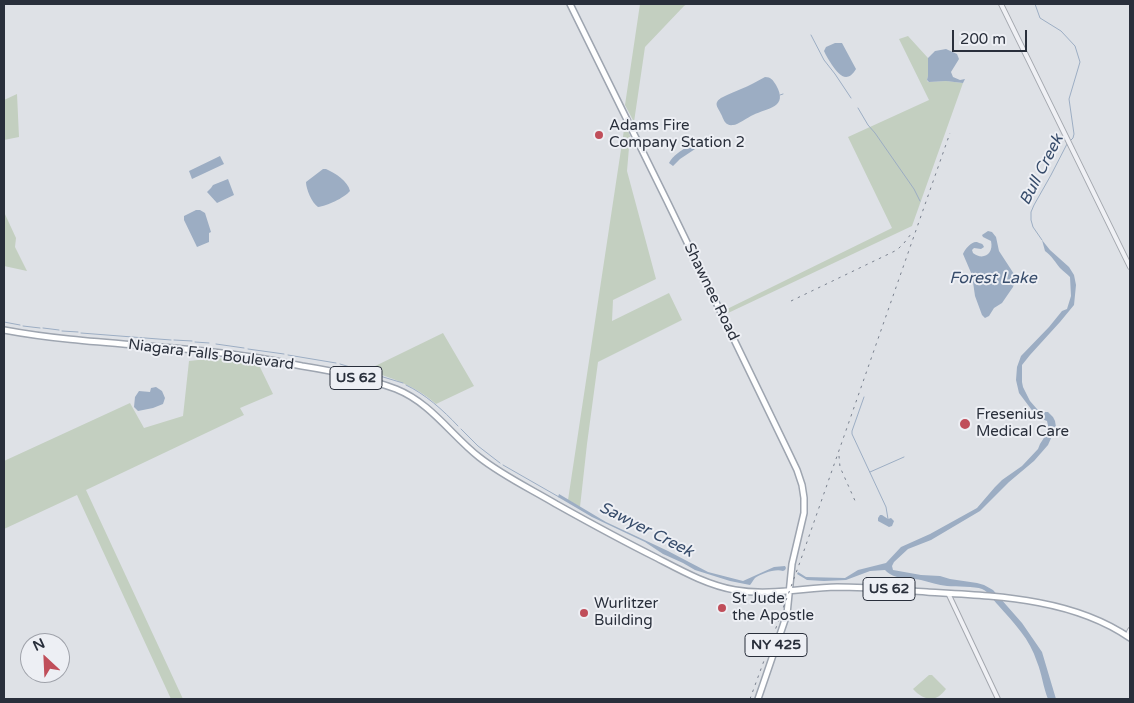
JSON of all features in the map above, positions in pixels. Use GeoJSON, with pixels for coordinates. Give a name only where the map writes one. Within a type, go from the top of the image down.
{"type":"FeatureCollection","features":[{"type":"Feature","properties":{"kind":"main road","name":"Shawnee Road"},"geometry":{"type":"LineString","coordinates":[[570,4],[800,478],[804,498],[804,512],[792,564],[790,590]]}},
{"type":"Feature","properties":{"kind":"main road","name":"Niagara Falls Boulevard"},"geometry":{"type":"LineString","coordinates":[[4,330],[67,340],[245,356],[336,372],[394,388],[420,402],[477,456],[492,466],[615,537],[698,578],[734,590],[752,592],[852,587],[988,596],[1043,604],[1080,614],[1100,621],[1128,637]]}},
{"type":"Feature","properties":{"kind":"main road","name":"NY 425"},"geometry":{"type":"LineString","coordinates":[[758,699],[787,614],[790,590]]}},
{"type":"Feature","properties":{"kind":"street"},"geometry":{"type":"LineString","coordinates":[[1002,4],[1130,267]]}},
{"type":"Feature","properties":{"kind":"street"},"geometry":{"type":"LineString","coordinates":[[948,593],[998,699]]}},
{"type":"Feature","properties":{"kind":"street"},"geometry":{"type":"LineString","coordinates":[[1128,637],[1130,630]]}},
{"type":"Feature","properties":{"kind":"green space"},"geometry":{"type":"Polygon","coordinates":[[[640,4],[687,4],[645,47],[634,122],[625,105],[640,4]]]}},
{"type":"Feature","properties":{"kind":"green space"},"geometry":{"type":"Polygon","coordinates":[[[908,36],[928,58],[927,81],[963,83],[912,226],[726,314],[723,311],[892,228],[848,137],[929,100],[899,39],[908,36]]]}},
{"type":"Feature","properties":{"kind":"green space"},"geometry":{"type":"Polygon","coordinates":[[[17,94],[19,137],[4,140],[4,100],[17,94]]]}},
{"type":"Feature","properties":{"kind":"green space"},"geometry":{"type":"Polygon","coordinates":[[[625,123],[630,136],[627,171],[656,279],[613,300],[612,321],[669,293],[682,320],[598,362],[580,507],[568,500],[625,123]]]}},
{"type":"Feature","properties":{"kind":"green space"},"geometry":{"type":"Polygon","coordinates":[[[4,212],[16,238],[15,247],[27,271],[4,266],[4,212]]]}},
{"type":"Feature","properties":{"kind":"green space"},"geometry":{"type":"Polygon","coordinates":[[[443,333],[474,386],[436,404],[412,387],[367,370],[443,333]]]}},
{"type":"Feature","properties":{"kind":"green space"},"geometry":{"type":"Polygon","coordinates":[[[216,358],[258,363],[273,394],[240,408],[244,415],[86,490],[183,699],[171,699],[77,495],[4,529],[4,461],[130,403],[144,428],[183,416],[189,361],[216,358]]]}},
{"type":"Feature","properties":{"kind":"green space"},"geometry":{"type":"Polygon","coordinates":[[[929,675],[932,675],[946,689],[938,697],[930,699],[921,696],[913,689],[929,675]]]}},
{"type":"Feature","properties":{"kind":"water"},"geometry":{"type":"Polygon","coordinates":[[[835,43],[842,43],[856,69],[849,76],[840,75],[837,72],[824,51],[826,47],[835,43]]]}},
{"type":"Feature","properties":{"kind":"water"},"geometry":{"type":"Polygon","coordinates":[[[946,49],[957,54],[959,59],[951,72],[953,77],[960,80],[965,79],[963,83],[929,82],[927,80],[928,58],[935,51],[946,49]]]}},
{"type":"Feature","properties":{"kind":"water"},"geometry":{"type":"Polygon","coordinates":[[[765,77],[772,79],[776,85],[780,98],[778,103],[738,124],[727,124],[718,108],[717,101],[765,77]]]}},
{"type":"Feature","properties":{"kind":"water"},"geometry":{"type":"Polygon","coordinates":[[[688,146],[695,149],[673,166],[669,163],[675,155],[688,146]]]}},
{"type":"Feature","properties":{"kind":"water"},"geometry":{"type":"Polygon","coordinates":[[[220,156],[224,164],[192,179],[189,171],[220,156]]]}},
{"type":"Feature","properties":{"kind":"water"},"geometry":{"type":"Polygon","coordinates":[[[323,169],[341,178],[347,184],[350,191],[335,201],[318,207],[310,196],[306,182],[323,169]]]}},
{"type":"Feature","properties":{"kind":"water"},"geometry":{"type":"Polygon","coordinates":[[[228,179],[234,195],[217,203],[207,192],[213,185],[228,179]]]}},
{"type":"Feature","properties":{"kind":"water"},"geometry":{"type":"Polygon","coordinates":[[[196,210],[205,213],[211,232],[209,233],[209,242],[197,247],[184,220],[184,216],[196,210]]]}},
{"type":"Feature","properties":{"kind":"water","name":"Forest Lake"},"geometry":{"type":"Polygon","coordinates":[[[988,231],[992,232],[996,237],[999,251],[1014,274],[1015,281],[1002,303],[994,308],[989,316],[985,318],[975,296],[972,275],[963,254],[968,246],[976,242],[984,247],[981,249],[974,248],[972,250],[973,253],[980,256],[987,255],[991,249],[991,241],[982,235],[988,231]]]}},
{"type":"Feature","properties":{"kind":"water"},"geometry":{"type":"Polygon","coordinates":[[[1042,240],[1069,267],[1074,275],[1076,285],[1074,305],[1022,365],[1023,387],[1030,401],[1041,412],[1048,412],[1055,421],[1056,427],[1048,445],[1034,461],[1009,482],[980,511],[931,540],[908,549],[892,566],[893,570],[977,583],[993,590],[1022,623],[1042,652],[1056,699],[1048,699],[1039,667],[1026,639],[989,594],[982,589],[944,586],[898,577],[885,570],[870,571],[846,580],[824,581],[807,580],[797,574],[798,572],[806,577],[845,578],[858,570],[886,563],[901,547],[930,534],[977,508],[1002,480],[1022,466],[1038,449],[1049,430],[1047,421],[1037,417],[1019,393],[1016,380],[1017,367],[1021,356],[1062,311],[1067,309],[1071,296],[1070,277],[1045,251],[1042,240]]]}},
{"type":"Feature","properties":{"kind":"water"},"geometry":{"type":"Polygon","coordinates":[[[156,387],[162,391],[165,398],[163,404],[138,411],[134,407],[135,397],[139,391],[150,392],[151,388],[156,387]]]}},
{"type":"Feature","properties":{"kind":"water"},"geometry":{"type":"Polygon","coordinates":[[[559,494],[606,522],[708,572],[743,581],[774,567],[785,566],[786,568],[783,571],[772,571],[760,575],[750,585],[695,570],[663,554],[645,542],[592,517],[558,497],[559,494]]]}},
{"type":"Feature","properties":{"kind":"water"},"geometry":{"type":"Polygon","coordinates":[[[880,515],[888,519],[891,518],[894,521],[892,526],[889,527],[878,521],[880,515]]]}},
{"type":"Feature","properties":{"kind":"waterway","name":"Bull Creek"},"geometry":{"type":"LineString","coordinates":[[1035,4],[1040,18],[1061,31],[1075,46],[1080,62],[1069,99],[1074,134],[1070,141]]}},
{"type":"Feature","properties":{"kind":"waterway"},"geometry":{"type":"LineString","coordinates":[[811,35],[824,60],[851,98]]}},
{"type":"Feature","properties":{"kind":"waterway"},"geometry":{"type":"LineString","coordinates":[[858,108],[914,189],[920,201]]}},
{"type":"Feature","properties":{"kind":"waterway","name":"Bull Creek"},"geometry":{"type":"LineString","coordinates":[[1042,240],[1033,227],[1031,212],[1067,144]]}},
{"type":"Feature","properties":{"kind":"waterway","name":"Sawyer Creek"},"geometry":{"type":"LineString","coordinates":[[4,322],[20,325]]}},
{"type":"Feature","properties":{"kind":"waterway","name":"Sawyer Creek"},"geometry":{"type":"LineString","coordinates":[[23,326],[40,328]]}},
{"type":"Feature","properties":{"kind":"waterway","name":"Sawyer Creek"},"geometry":{"type":"LineString","coordinates":[[43,328],[59,330]]}},
{"type":"Feature","properties":{"kind":"waterway","name":"Sawyer Creek"},"geometry":{"type":"LineString","coordinates":[[62,331],[78,332]]}},
{"type":"Feature","properties":{"kind":"waterway","name":"Sawyer Creek"},"geometry":{"type":"LineString","coordinates":[[81,333],[171,340]]}},
{"type":"Feature","properties":{"kind":"waterway","name":"Sawyer Creek"},"geometry":{"type":"LineString","coordinates":[[174,340],[192,341]]}},
{"type":"Feature","properties":{"kind":"waterway","name":"Sawyer Creek"},"geometry":{"type":"LineString","coordinates":[[195,342],[209,343]]}},
{"type":"Feature","properties":{"kind":"waterway","name":"Sawyer Creek"},"geometry":{"type":"LineString","coordinates":[[216,344],[244,348]]}},
{"type":"Feature","properties":{"kind":"waterway","name":"Sawyer Creek"},"geometry":{"type":"LineString","coordinates":[[248,349],[284,354]]}},
{"type":"Feature","properties":{"kind":"waterway","name":"Sawyer Creek"},"geometry":{"type":"LineString","coordinates":[[288,355],[336,363]]}},
{"type":"Feature","properties":{"kind":"waterway","name":"Sawyer Creek"},"geometry":{"type":"LineString","coordinates":[[340,364],[403,383]]}},
{"type":"Feature","properties":{"kind":"waterway","name":"Sawyer Creek"},"geometry":{"type":"LineString","coordinates":[[406,385],[434,403],[458,426]]}},
{"type":"Feature","properties":{"kind":"waterway"},"geometry":{"type":"LineString","coordinates":[[864,397],[852,434],[886,507],[888,519]]}},
{"type":"Feature","properties":{"kind":"waterway","name":"Sawyer Creek"},"geometry":{"type":"LineString","coordinates":[[461,429],[478,446],[500,463]]}},
{"type":"Feature","properties":{"kind":"waterway"},"geometry":{"type":"LineString","coordinates":[[870,472],[904,457]]}},
{"type":"Feature","properties":{"kind":"waterway","name":"Sawyer Creek"},"geometry":{"type":"LineString","coordinates":[[503,465],[559,497]]}},
{"type":"Feature","properties":{"kind":"railway"},"geometry":{"type":"LineString","coordinates":[[750,699],[950,133]]}},
{"type":"Feature","properties":{"kind":"railway"},"geometry":{"type":"LineString","coordinates":[[791,301],[897,250],[911,234]]}},
{"type":"Feature","properties":{"kind":"railway"},"geometry":{"type":"LineString","coordinates":[[839,456],[840,467],[856,503]]}},
{"type":"Feature","properties":{"kind":"place","name":"Adams Fire Company Station 2"},"geometry":{"type":"Point","coordinates":[599,135]}},
{"type":"Feature","properties":{"kind":"place","name":"Fresenius Medical Care"},"geometry":{"type":"Point","coordinates":[965,424]}},
{"type":"Feature","properties":{"kind":"place","name":"St Jude the Apostle"},"geometry":{"type":"Point","coordinates":[722,608]}},
{"type":"Feature","properties":{"kind":"place","name":"Wurlitzer Building"},"geometry":{"type":"Point","coordinates":[584,613]}}]}
